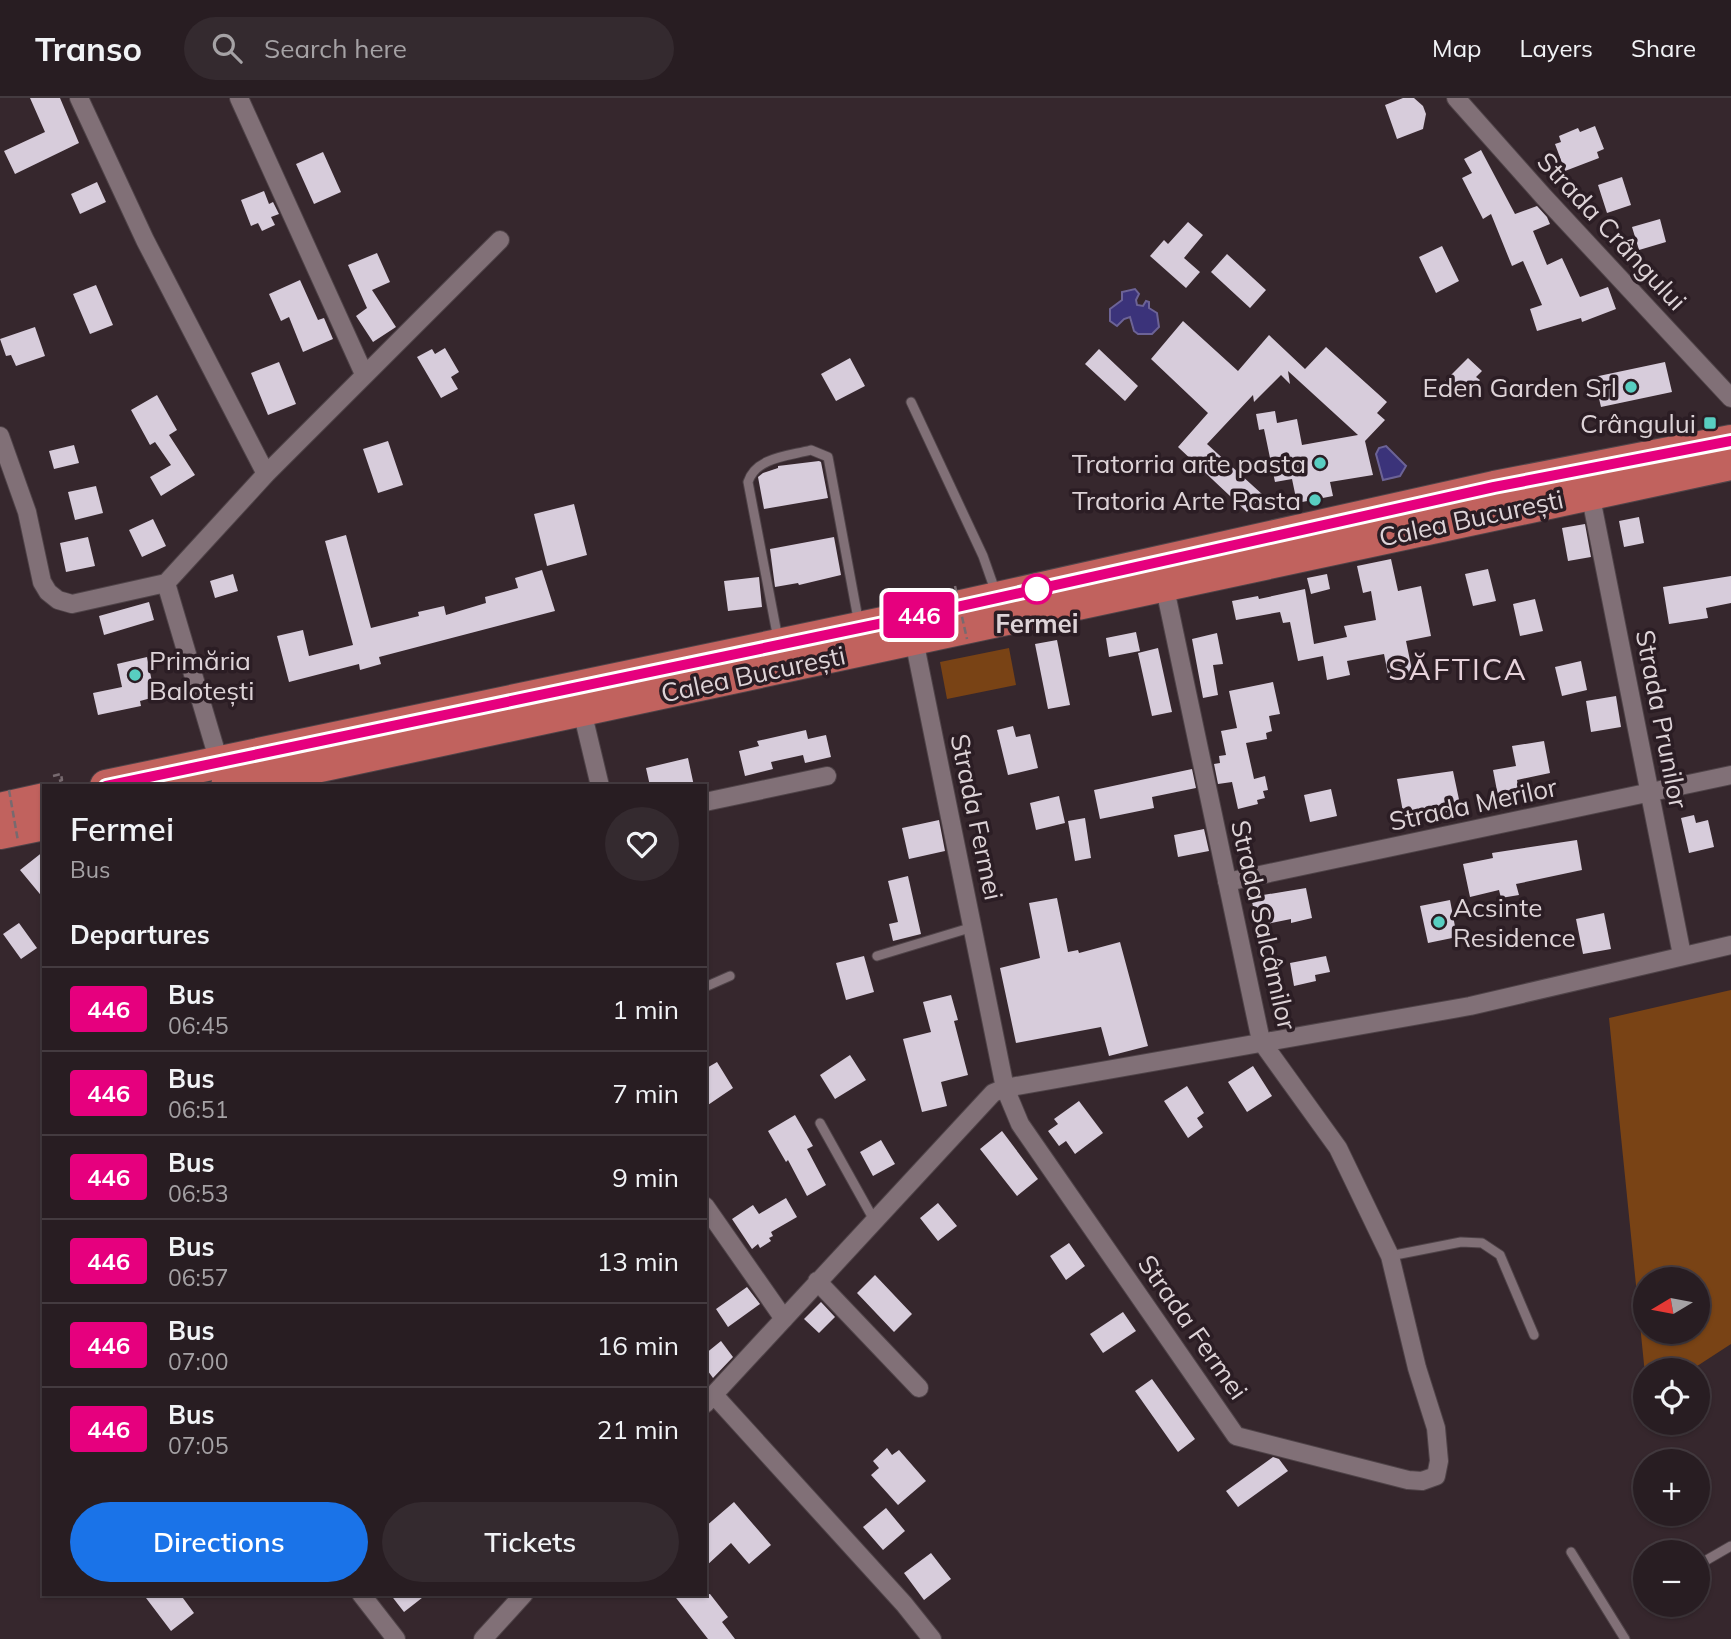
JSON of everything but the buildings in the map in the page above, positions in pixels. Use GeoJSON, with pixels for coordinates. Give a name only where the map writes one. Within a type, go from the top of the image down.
{"type":"FeatureCollection","features":[{"type":"Feature","properties":{"kind":"highway","name":"Calea București"},"geometry":{"type":"LineString","coordinates":[[223,774],[779,644],[1494,487],[1731,441]]}},
{"type":"Feature","properties":{"kind":"highway","name":"Calea București"},"geometry":{"type":"LineString","coordinates":[[126,784],[223,774],[582,711],[1731,464]]}},
{"type":"Feature","properties":{"kind":"highway"},"geometry":{"type":"LineString","coordinates":[[4,799],[42,788]]}},
{"type":"Feature","properties":{"kind":"street"},"geometry":{"type":"LineString","coordinates":[[79,98],[145,240],[266,474]]}},
{"type":"Feature","properties":{"kind":"street"},"geometry":{"type":"LineString","coordinates":[[239,98],[364,374]]}},
{"type":"Feature","properties":{"kind":"street","name":"Strada Crângului"},"geometry":{"type":"LineString","coordinates":[[1456,98],[1731,398]]}},
{"type":"Feature","properties":{"kind":"street"},"geometry":{"type":"LineString","coordinates":[[0,436],[27,512],[42,582],[48,592],[58,600],[72,604],[166,583],[266,474],[500,240]]}},
{"type":"Feature","properties":{"kind":"street","name":"Strada Prunilor"},"geometry":{"type":"LineString","coordinates":[[1590,493],[1682,955]]}},
{"type":"Feature","properties":{"kind":"street"},"geometry":{"type":"LineString","coordinates":[[166,583],[223,774]]}},
{"type":"Feature","properties":{"kind":"street","name":"Strada Salcâmilor"},"geometry":{"type":"LineString","coordinates":[[1164,584],[1261,1041],[1338,1148],[1390,1256],[1436,1428],[1440,1461],[1436,1476],[1422,1481]]}},
{"type":"Feature","properties":{"kind":"street","name":"Strada Fermei"},"geometry":{"type":"LineString","coordinates":[[914,640],[1005,1088],[1020,1124],[1236,1436],[1408,1480],[1422,1481]]}},
{"type":"Feature","properties":{"kind":"street"},"geometry":{"type":"LineString","coordinates":[[582,711],[600,784]]}},
{"type":"Feature","properties":{"kind":"street","name":"Strada Merilor"},"geometry":{"type":"LineString","coordinates":[[1227,882],[1731,775]]}},
{"type":"Feature","properties":{"kind":"street"},"geometry":{"type":"LineString","coordinates":[[707,802],[827,776]]}},
{"type":"Feature","properties":{"kind":"street"},"geometry":{"type":"LineString","coordinates":[[932,1639],[904,1604],[710,1400],[993,1093],[1005,1088],[1261,1041],[1470,1006],[1731,945]]}},
{"type":"Feature","properties":{"kind":"street"},"geometry":{"type":"LineString","coordinates":[[707,1209],[784,1319]]}},
{"type":"Feature","properties":{"kind":"street"},"geometry":{"type":"LineString","coordinates":[[817,1281],[919,1388]]}},
{"type":"Feature","properties":{"kind":"street"},"geometry":{"type":"LineString","coordinates":[[363,1596],[396,1639]]}},
{"type":"Feature","properties":{"kind":"street"},"geometry":{"type":"LineString","coordinates":[[500,1596],[510,1609]]}},
{"type":"Feature","properties":{"kind":"street"},"geometry":{"type":"LineString","coordinates":[[483,1639],[522,1596]]}},
{"type":"Feature","properties":{"kind":"lane"},"geometry":{"type":"LineString","coordinates":[[911,402],[983,556],[997,598]]}},
{"type":"Feature","properties":{"kind":"lane"},"geometry":{"type":"LineString","coordinates":[[779,644],[748,482],[758,465],[811,450],[828,457],[860,628]]}},
{"type":"Feature","properties":{"kind":"lane"},"geometry":{"type":"LineString","coordinates":[[877,956],[973,927]]}},
{"type":"Feature","properties":{"kind":"lane"},"geometry":{"type":"LineString","coordinates":[[707,986],[730,976]]}},
{"type":"Feature","properties":{"kind":"lane"},"geometry":{"type":"LineString","coordinates":[[820,1123],[874,1220]]}},
{"type":"Feature","properties":{"kind":"lane"},"geometry":{"type":"LineString","coordinates":[[1390,1256],[1461,1242],[1482,1243],[1500,1255],[1534,1335]]}},
{"type":"Feature","properties":{"kind":"lane"},"geometry":{"type":"LineString","coordinates":[[1710,1558],[1731,1546]]}},
{"type":"Feature","properties":{"kind":"lane"},"geometry":{"type":"LineString","coordinates":[[1571,1552],[1625,1639]]}},
{"type":"Feature","properties":{"kind":"path"},"geometry":{"type":"LineString","coordinates":[[956,586],[967,639]]}},
{"type":"Feature","properties":{"kind":"path"},"geometry":{"type":"LineString","coordinates":[[4,799],[21,833]]}},
{"type":"Feature","properties":{"kind":"shaded area"},"geometry":{"type":"Polygon","coordinates":[[[1135,289],[1139,294],[1137,305],[1143,306],[1146,301],[1149,302],[1149,308],[1157,313],[1159,327],[1152,334],[1138,334],[1134,331],[1130,317],[1117,326],[1110,321],[1110,309],[1122,300],[1122,292],[1135,289]]]}},
{"type":"Feature","properties":{"kind":"shaded area"},"geometry":{"type":"Polygon","coordinates":[[[1386,446],[1406,466],[1400,476],[1383,480],[1376,454],[1379,448],[1386,446]]]}},
{"type":"Feature","properties":{"kind":"shaded area"},"geometry":{"type":"Polygon","coordinates":[[[1009,648],[1016,685],[947,699],[940,662],[1009,648]]]}},
{"type":"Feature","properties":{"kind":"shaded area"},"geometry":{"type":"Polygon","coordinates":[[[1731,990],[1731,1344],[1709,1358],[1643,1358],[1642,1344],[1710,1344],[1710,1267],[1634,1267],[1609,1018],[1731,990]]]}},
{"type":"Feature","properties":{"kind":"bus line","name":"446"},"geometry":{"type":"LineString","coordinates":[[116,784],[912,617],[1494,487],[1731,441]]}},
{"type":"Feature","properties":{"kind":"place","name":"Eden Garden Srl"},"geometry":{"type":"Point","coordinates":[1631,387]}},
{"type":"Feature","properties":{"kind":"place","name":"Crângului"},"geometry":{"type":"Point","coordinates":[1710,423]}},
{"type":"Feature","properties":{"kind":"place","name":"Tratorria arte pasta"},"geometry":{"type":"Point","coordinates":[1320,463]}},
{"type":"Feature","properties":{"kind":"place","name":"Tratoria Arte Pasta"},"geometry":{"type":"Point","coordinates":[1315,500]}},
{"type":"Feature","properties":{"kind":"place","name":"Fermei"},"geometry":{"type":"Point","coordinates":[1037,589]}},
{"type":"Feature","properties":{"kind":"place","name":"Primăria Balotești"},"geometry":{"type":"Point","coordinates":[135,675]}},
{"type":"Feature","properties":{"kind":"place","name":"Acsinte Residence"},"geometry":{"type":"Point","coordinates":[1439,922]}},
{"type":"Feature","properties":{"kind":"district","name":"SĂFTICA"},"geometry":{"type":"Point","coordinates":[1458,669]}}]}
